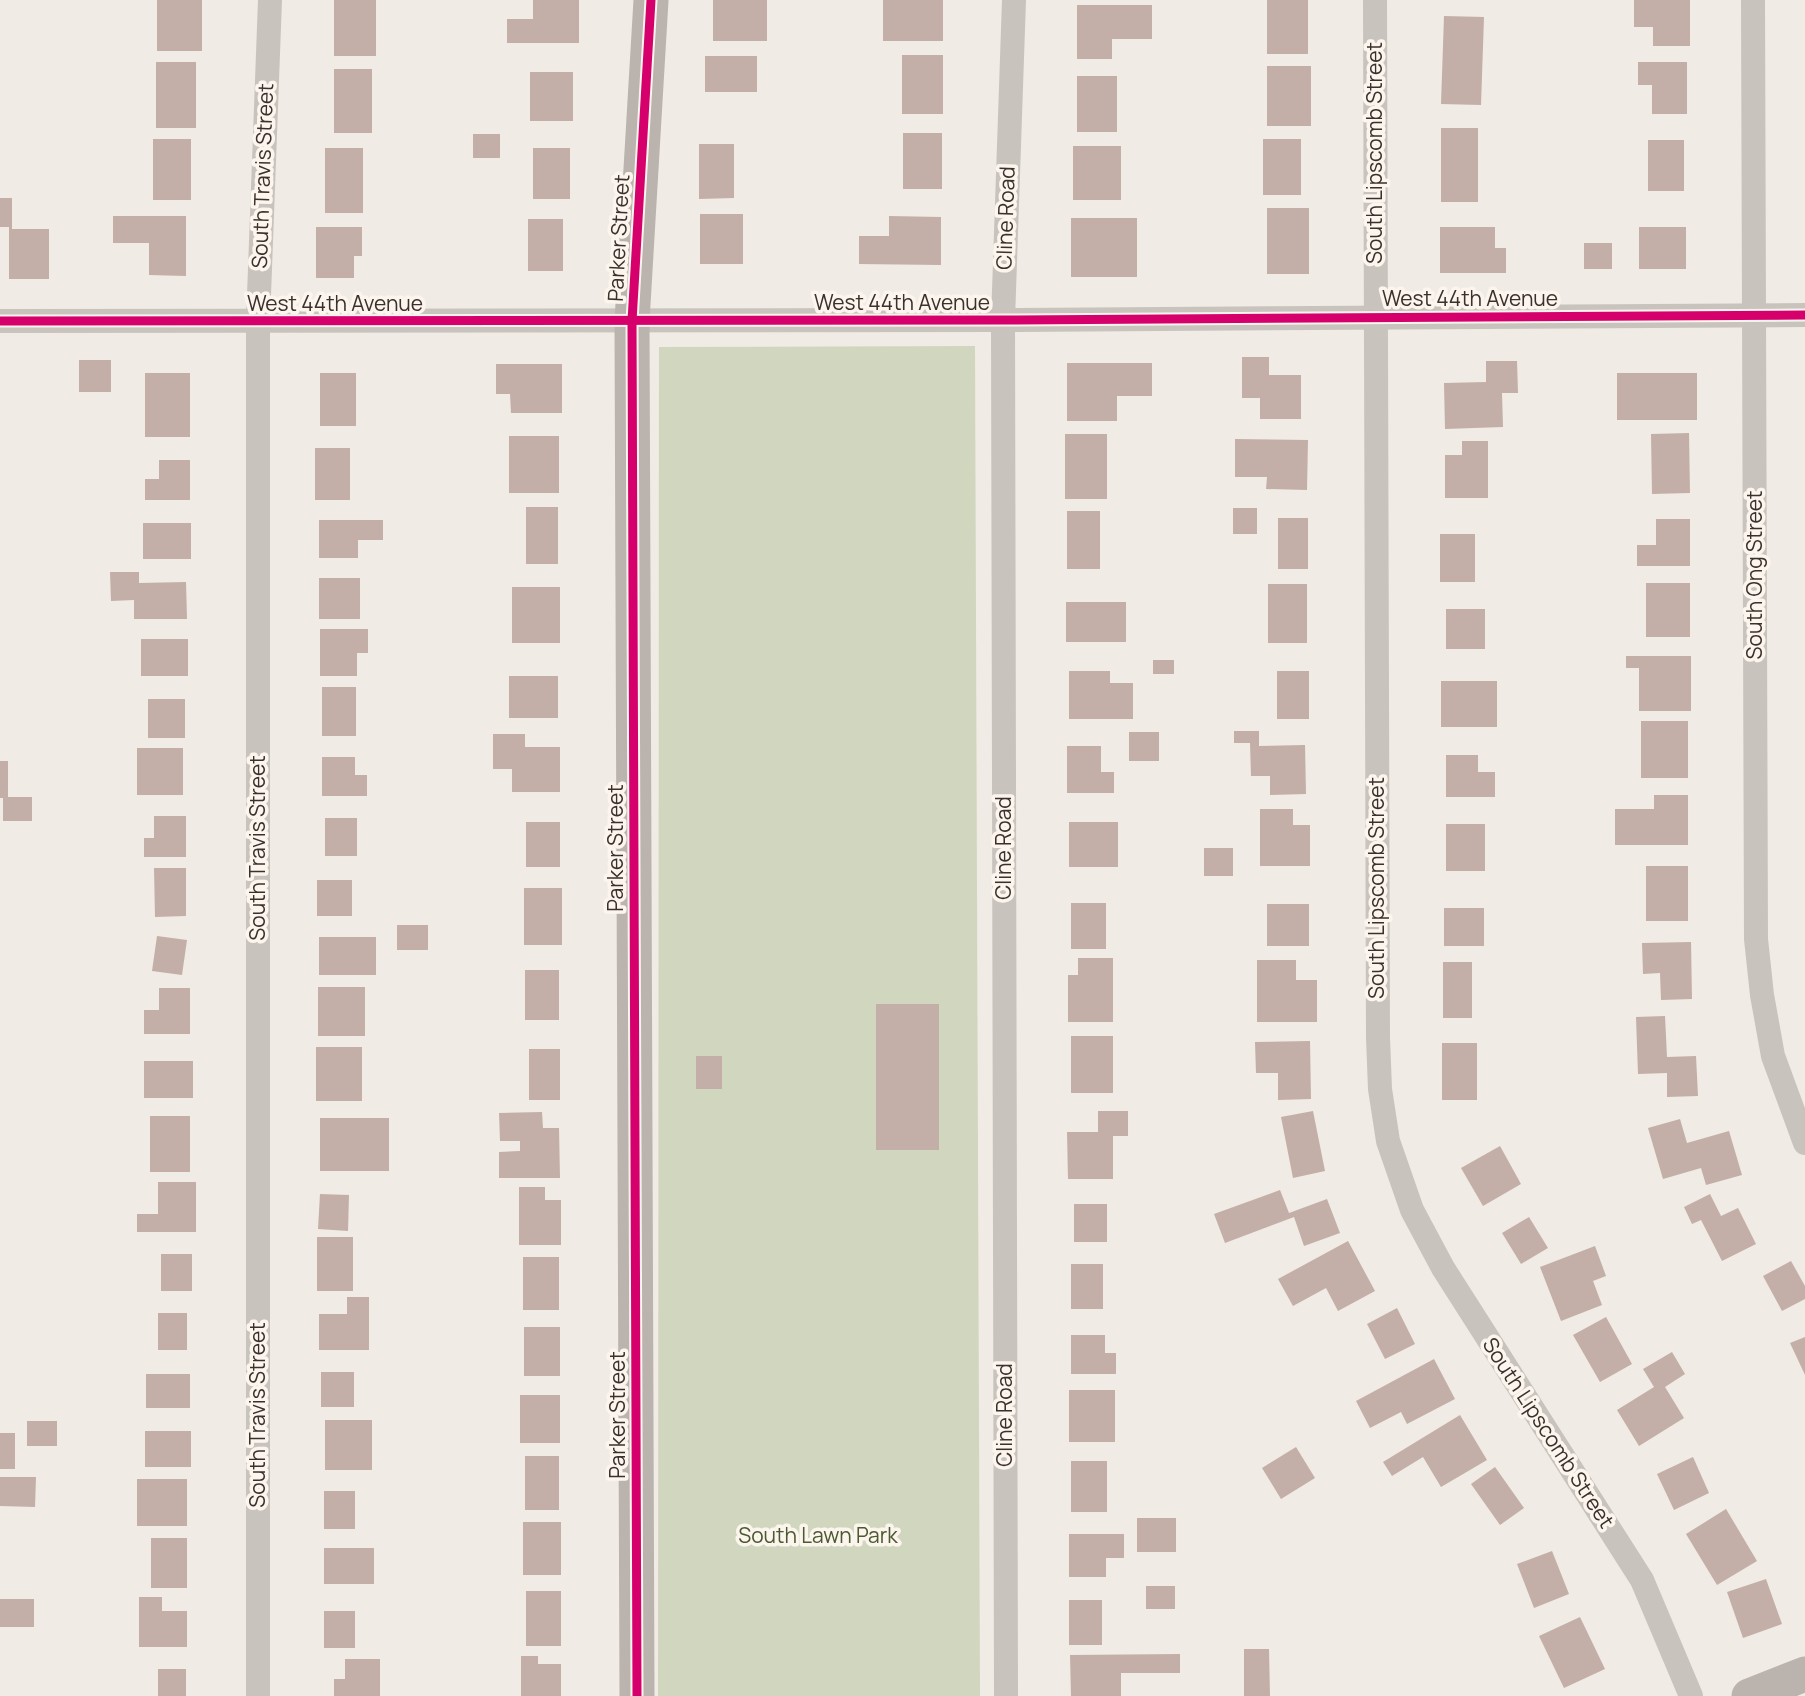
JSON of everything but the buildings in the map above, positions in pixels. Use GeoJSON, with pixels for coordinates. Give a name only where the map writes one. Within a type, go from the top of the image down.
{"type":"FeatureCollection","features":[{"type":"Feature","properties":{"kind":"main road","name":"Parker Street"},"geometry":{"type":"LineString","coordinates":[[637,1696],[632,321],[651,0]]}},
{"type":"Feature","properties":{"kind":"main road"},"geometry":{"type":"LineString","coordinates":[[1749,1696],[1805,1674]]}},
{"type":"Feature","properties":{"kind":"street","name":"South Travis Street"},"geometry":{"type":"LineString","coordinates":[[258,1696],[258,322],[270,0]]}},
{"type":"Feature","properties":{"kind":"street","name":"Cline Road"},"geometry":{"type":"LineString","coordinates":[[1006,1696],[1003,320],[1014,0]]}},
{"type":"Feature","properties":{"kind":"street","name":"South Lipscomb Street"},"geometry":{"type":"LineString","coordinates":[[1375,0],[1378,1038],[1380,1089],[1388,1141],[1412,1210],[1443,1268],[1642,1580],[1691,1696]]}},
{"type":"Feature","properties":{"kind":"street","name":"South Ong Street"},"geometry":{"type":"LineString","coordinates":[[1753,0],[1756,939],[1762,995],[1773,1056],[1805,1143]]}},
{"type":"Feature","properties":{"kind":"street","name":"West 44th Avenue"},"geometry":{"type":"LineString","coordinates":[[0,321],[1003,320],[1805,315]]}},
{"type":"Feature","properties":{"kind":"green space","name":"South Lawn Park"},"geometry":{"type":"Polygon","coordinates":[[[975,346],[980,1696],[658,1696],[659,347],[975,346]]]}},
{"type":"Feature","properties":{"kind":"cycle path"},"geometry":{"type":"LineString","coordinates":[[637,1696],[632,321],[651,0]]}},
{"type":"Feature","properties":{"kind":"cycle path"},"geometry":{"type":"LineString","coordinates":[[0,321],[1003,320],[1805,315]]}}]}
